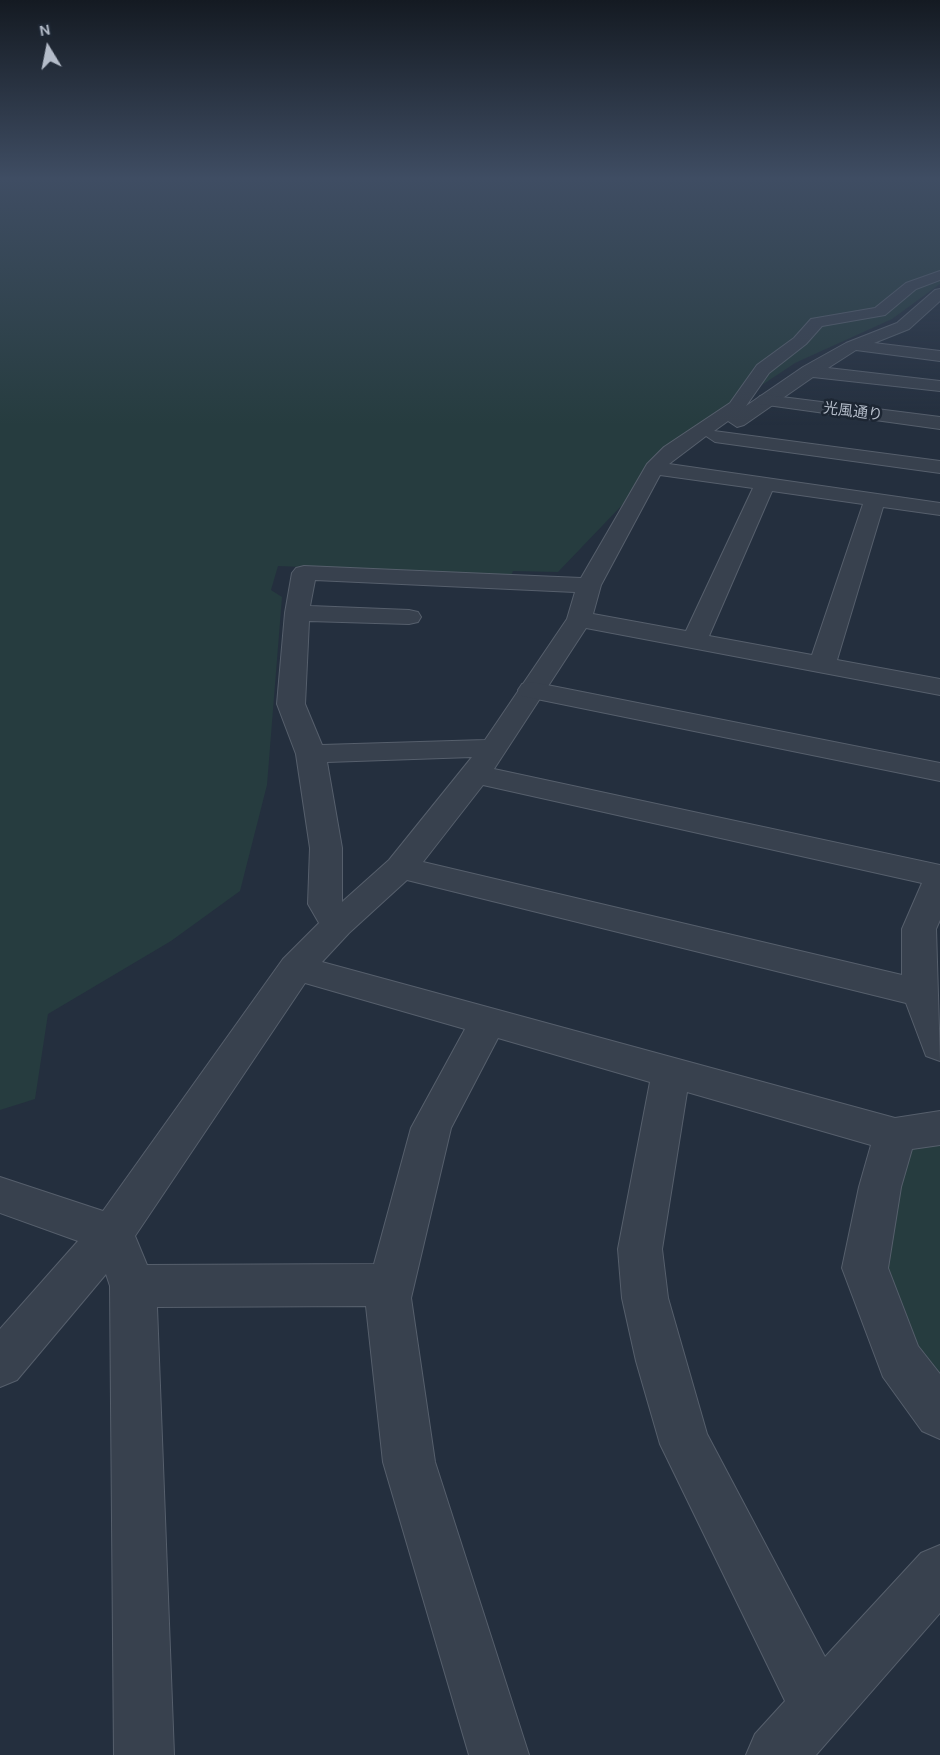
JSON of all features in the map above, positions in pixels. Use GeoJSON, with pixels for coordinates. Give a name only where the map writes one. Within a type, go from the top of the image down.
{"type":"FeatureCollection","features":[{"type":"Feature","properties":{"kind":"street"},"geometry":{"type":"LineString","coordinates":[[0,1364],[112,1234],[296,968],[337,925],[400,868],[483,761],[579,620],[589,585],[654,468],[671,451],[736,406],[763,369],[800,341],[817,322],[880,312],[911,286],[940,275]]}},
{"type":"Feature","properties":{"kind":"street"},"geometry":{"type":"LineString","coordinates":[[654,468],[715,435],[809,371],[852,346],[903,326],[933,307],[940,293]]}},
{"type":"Feature","properties":{"kind":"street"},"geometry":{"type":"LineString","coordinates":[[903,326],[922,328]]}},
{"type":"Feature","properties":{"kind":"street"},"geometry":{"type":"LineString","coordinates":[[852,346],[940,356]]}},
{"type":"Feature","properties":{"kind":"street"},"geometry":{"type":"LineString","coordinates":[[809,371],[940,386]]}},
{"type":"Feature","properties":{"kind":"street","name":"光風通り"},"geometry":{"type":"LineString","coordinates":[[766,400],[940,423]]}},
{"type":"Feature","properties":{"kind":"street"},"geometry":{"type":"LineString","coordinates":[[715,435],[940,467]]}},
{"type":"Feature","properties":{"kind":"street"},"geometry":{"type":"LineString","coordinates":[[654,468],[940,509]]}},
{"type":"Feature","properties":{"kind":"street"},"geometry":{"type":"LineString","coordinates":[[694,641],[765,483]]}},
{"type":"Feature","properties":{"kind":"street"},"geometry":{"type":"LineString","coordinates":[[822,665],[875,499]]}},
{"type":"Feature","properties":{"kind":"street"},"geometry":{"type":"LineString","coordinates":[[337,925],[325,904],[326,848],[311,754],[291,704],[297,613],[304,573],[589,585]]}},
{"type":"Feature","properties":{"kind":"street"},"geometry":{"type":"LineString","coordinates":[[297,613],[409,617]]}},
{"type":"Feature","properties":{"kind":"street"},"geometry":{"type":"LineString","coordinates":[[579,620],[940,687]]}},
{"type":"Feature","properties":{"kind":"street"},"geometry":{"type":"LineString","coordinates":[[532,690],[940,772]]}},
{"type":"Feature","properties":{"kind":"street"},"geometry":{"type":"LineString","coordinates":[[311,754],[483,761],[940,878],[919,929],[921,993],[940,1046]]}},
{"type":"Feature","properties":{"kind":"street"},"geometry":{"type":"LineString","coordinates":[[400,868],[921,993]]}},
{"type":"Feature","properties":{"kind":"street"},"geometry":{"type":"LineString","coordinates":[[296,968],[895,1136],[940,1128]]}},
{"type":"Feature","properties":{"kind":"street"},"geometry":{"type":"LineString","coordinates":[[488,1022],[431,1128],[388,1298],[409,1462],[499,1755]]}},
{"type":"Feature","properties":{"kind":"street"},"geometry":{"type":"LineString","coordinates":[[671,1073],[640,1249],[645,1298],[660,1361],[685,1444],[819,1707]]}},
{"type":"Feature","properties":{"kind":"street"},"geometry":{"type":"LineString","coordinates":[[895,1136],[880,1187],[865,1268],[900,1361],[940,1414]]}},
{"type":"Feature","properties":{"kind":"street"},"geometry":{"type":"LineString","coordinates":[[0,1195],[112,1234],[133,1286],[144,1755]]}},
{"type":"Feature","properties":{"kind":"street"},"geometry":{"type":"LineString","coordinates":[[133,1286],[391,1285]]}},
{"type":"Feature","properties":{"kind":"street"},"geometry":{"type":"LineString","coordinates":[[776,1755],[940,1572]]}},
{"type":"Feature","properties":{"kind":"green space"},"geometry":{"type":"Polygon","coordinates":[[[0,261],[940,261],[940,284],[892,319],[795,363],[693,431],[558,572],[513,571],[511,576],[278,566],[271,590],[282,597],[267,785],[240,891],[171,941],[48,1014],[35,1099],[0,1110],[0,261]]]}},
{"type":"Feature","properties":{"kind":"green space"},"geometry":{"type":"Polygon","coordinates":[[[940,1128],[940,1414],[865,1268],[895,1135],[940,1128]]]}}]}
